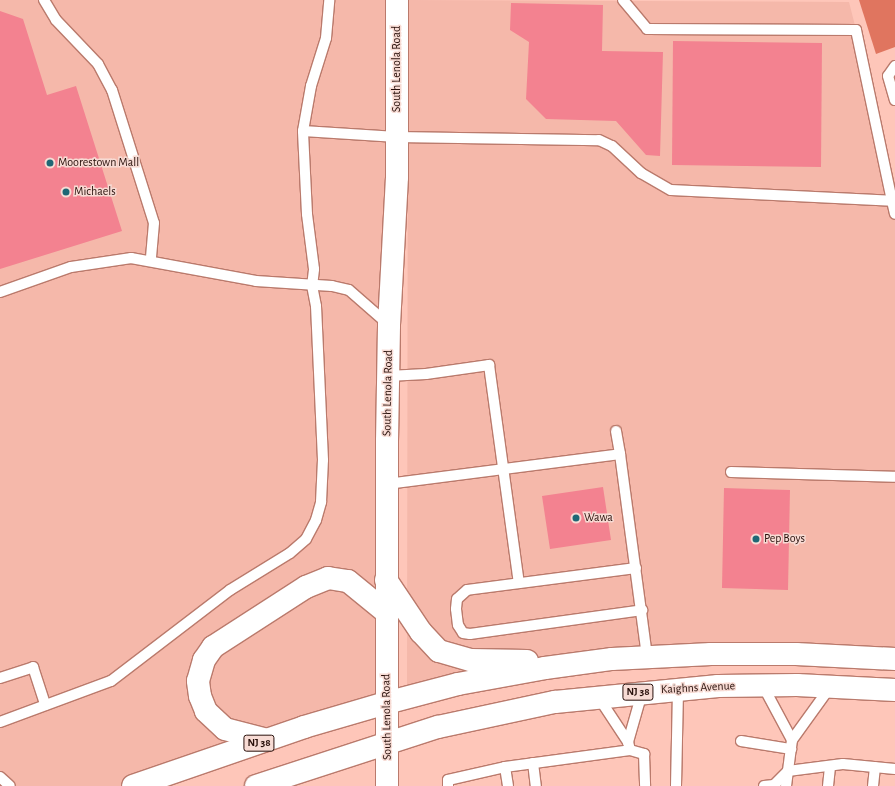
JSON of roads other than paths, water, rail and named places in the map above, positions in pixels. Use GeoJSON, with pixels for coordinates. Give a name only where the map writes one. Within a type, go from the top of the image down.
{"type":"FeatureCollection","features":[{"type":"Feature","properties":{"kind":"main road","name":"South Lenola Road"},"geometry":{"type":"LineString","coordinates":[[387,786],[386,580],[388,376],[397,137],[397,0]]}},
{"type":"Feature","properties":{"kind":"main road"},"geometry":{"type":"LineString","coordinates":[[268,740],[225,729],[206,711],[200,696],[198,681],[204,660],[213,648],[306,587],[328,578],[348,581],[386,612]]}},
{"type":"Feature","properties":{"kind":"main road"},"geometry":{"type":"LineString","coordinates":[[386,580],[426,638],[446,654],[471,660],[577,663]]}},
{"type":"Feature","properties":{"kind":"main road","name":"NJ 38"},"geometry":{"type":"LineString","coordinates":[[133,786],[268,740],[386,703],[465,683],[577,663],[648,657],[796,654],[895,659]]}},
{"type":"Feature","properties":{"kind":"main road","name":"Kaighns Avenue"},"geometry":{"type":"LineString","coordinates":[[387,742],[475,718],[598,696],[678,688],[763,685],[831,686],[895,690]]}},
{"type":"Feature","properties":{"kind":"main road","name":"NJ 38"},"geometry":{"type":"LineString","coordinates":[[256,786],[387,742]]}},
{"type":"Feature","properties":{"kind":"lane"},"geometry":{"type":"LineString","coordinates":[[44,0],[56,20],[98,64],[112,90],[154,223],[151,260]]}},
{"type":"Feature","properties":{"kind":"lane"},"geometry":{"type":"LineString","coordinates":[[0,722],[111,681],[230,590],[290,553],[306,539],[316,520],[323,481],[316,306],[312,286],[314,269],[307,214],[303,131],[311,86],[326,38],[329,0]]}},
{"type":"Feature","properties":{"kind":"lane"},"geometry":{"type":"LineString","coordinates":[[622,0],[647,29],[856,30],[895,214]]}},
{"type":"Feature","properties":{"kind":"lane"},"geometry":{"type":"LineString","coordinates":[[895,66],[888,76],[895,100]]}},
{"type":"Feature","properties":{"kind":"lane"},"geometry":{"type":"LineString","coordinates":[[303,131],[397,137],[599,140],[612,146],[641,173],[671,190],[892,201]]}},
{"type":"Feature","properties":{"kind":"lane"},"geometry":{"type":"LineString","coordinates":[[0,292],[71,267],[131,258],[151,260],[256,281],[349,290],[389,325]]}},
{"type":"Feature","properties":{"kind":"lane"},"geometry":{"type":"LineString","coordinates":[[388,376],[421,375],[488,365],[519,583]]}},
{"type":"Feature","properties":{"kind":"lane"},"geometry":{"type":"LineString","coordinates":[[616,431],[648,657]]}},
{"type":"Feature","properties":{"kind":"lane"},"geometry":{"type":"LineString","coordinates":[[387,484],[620,454]]}},
{"type":"Feature","properties":{"kind":"lane"},"geometry":{"type":"LineString","coordinates":[[731,472],[895,477]]}},
{"type":"Feature","properties":{"kind":"lane"},"geometry":{"type":"LineString","coordinates":[[636,568],[466,590],[461,593],[456,609],[458,625],[463,633],[470,634],[642,610]]}},
{"type":"Feature","properties":{"kind":"lane"},"geometry":{"type":"LineString","coordinates":[[0,678],[33,668],[45,705]]}},
{"type":"Feature","properties":{"kind":"lane"},"geometry":{"type":"LineString","coordinates":[[763,685],[792,745]]}},
{"type":"Feature","properties":{"kind":"lane"},"geometry":{"type":"LineString","coordinates":[[786,786],[792,745],[831,686]]}},
{"type":"Feature","properties":{"kind":"lane"},"geometry":{"type":"LineString","coordinates":[[676,786],[678,688]]}},
{"type":"Feature","properties":{"kind":"lane"},"geometry":{"type":"LineString","coordinates":[[629,746],[642,692]]}},
{"type":"Feature","properties":{"kind":"lane"},"geometry":{"type":"LineString","coordinates":[[598,696],[629,746],[644,754],[645,786]]}},
{"type":"Feature","properties":{"kind":"lane"},"geometry":{"type":"LineString","coordinates":[[741,741],[792,745]]}},
{"type":"Feature","properties":{"kind":"lane"},"geometry":{"type":"LineString","coordinates":[[448,786],[448,780],[505,767],[629,746]]}},
{"type":"Feature","properties":{"kind":"lane"},"geometry":{"type":"LineString","coordinates":[[532,763],[536,786]]}},
{"type":"Feature","properties":{"kind":"lane"},"geometry":{"type":"LineString","coordinates":[[764,786],[774,785],[788,771],[843,764],[895,769]]}},
{"type":"Feature","properties":{"kind":"lane"},"geometry":{"type":"LineString","coordinates":[[828,786],[830,766]]}},
{"type":"Feature","properties":{"kind":"lane"},"geometry":{"type":"LineString","coordinates":[[505,767],[508,786]]}},
{"type":"Feature","properties":{"kind":"lane"},"geometry":{"type":"LineString","coordinates":[[873,786],[875,767]]}},
{"type":"Feature","properties":{"kind":"lane"},"geometry":{"type":"LineString","coordinates":[[0,777],[10,786]]}},
{"type":"Feature","properties":{"kind":"place","name":"Moorestown Mall"},"geometry":{"type":"Point","coordinates":[50,163]}},
{"type":"Feature","properties":{"kind":"place","name":"Michaels"},"geometry":{"type":"Point","coordinates":[66,192]}},
{"type":"Feature","properties":{"kind":"place","name":"Wawa"},"geometry":{"type":"Point","coordinates":[576,518]}},
{"type":"Feature","properties":{"kind":"place","name":"Pep Boys"},"geometry":{"type":"Point","coordinates":[756,539]}}]}
